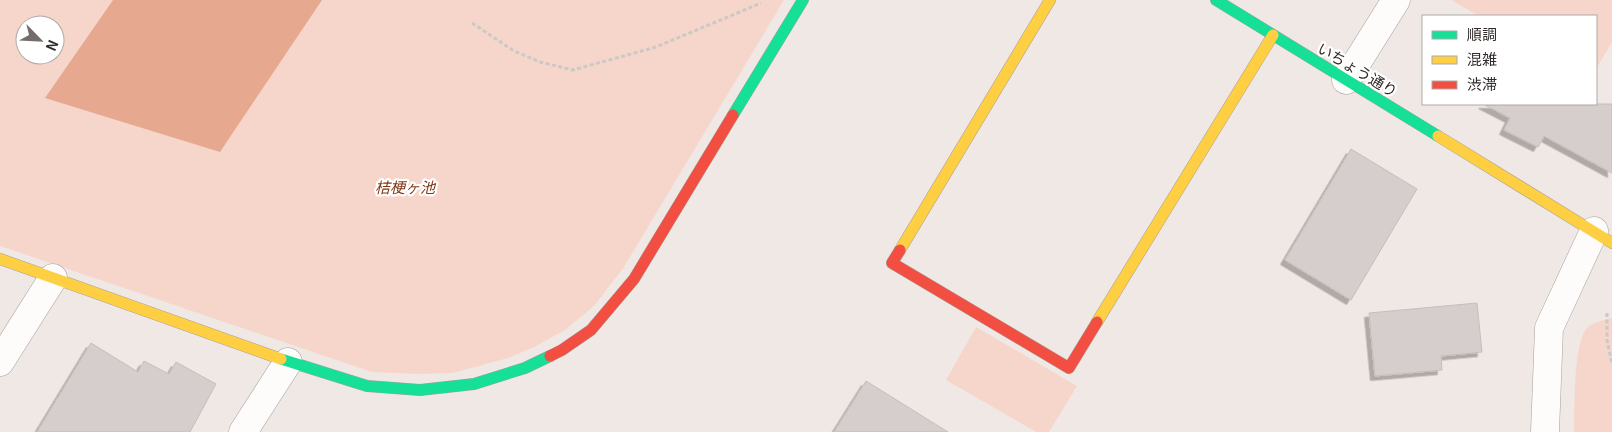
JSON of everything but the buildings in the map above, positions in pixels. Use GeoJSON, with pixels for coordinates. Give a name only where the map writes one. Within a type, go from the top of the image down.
{"type":"FeatureCollection","features":[{"type":"Feature","properties":{"kind":"street"},"geometry":{"type":"LineString","coordinates":[[0,259],[288,362],[367,386],[420,390],[474,384],[525,368],[562,350],[591,330],[634,279],[803,0]]}},
{"type":"Feature","properties":{"kind":"street"},"geometry":{"type":"LineString","coordinates":[[1050,0],[892,263],[1069,368],[1273,35]]}},
{"type":"Feature","properties":{"kind":"street","name":"いちょう通り"},"geometry":{"type":"LineString","coordinates":[[1216,0],[1603,237]]}},
{"type":"Feature","properties":{"kind":"street"},"geometry":{"type":"LineString","coordinates":[[1346,80],[1396,0]]}},
{"type":"Feature","properties":{"kind":"street"},"geometry":{"type":"LineString","coordinates":[[1545,432],[1548,328],[1603,237]]}},
{"type":"Feature","properties":{"kind":"street"},"geometry":{"type":"LineString","coordinates":[[0,362],[53,278]]}},
{"type":"Feature","properties":{"kind":"street"},"geometry":{"type":"LineString","coordinates":[[243,432],[288,362]]}},
{"type":"Feature","properties":{"kind":"path"},"geometry":{"type":"LineString","coordinates":[[472,23],[514,51],[540,62],[572,70],[656,47],[769,0]]}},
{"type":"Feature","properties":{"kind":"path"},"geometry":{"type":"LineString","coordinates":[[1607,313],[1606,340],[1612,364]]}},
{"type":"Feature","properties":{"kind":"green space","name":"桔梗ヶ池"},"geometry":{"type":"Polygon","coordinates":[[[0,0],[784,0],[624,267],[594,306],[565,330],[534,347],[508,358],[453,373],[372,372],[0,246],[0,0]]]}},
{"type":"Feature","properties":{"kind":"green space"},"geometry":{"type":"Polygon","coordinates":[[[1451,0],[1612,0],[1612,42],[1597,67],[1597,15],[1477,15],[1451,0]]]}},
{"type":"Feature","properties":{"kind":"green space"},"geometry":{"type":"Polygon","coordinates":[[[1612,318],[1612,432],[1574,432],[1577,362],[1582,336],[1590,326],[1612,318]]]}},
{"type":"Feature","properties":{"kind":"green space"},"geometry":{"type":"Polygon","coordinates":[[[976,327],[1077,386],[1049,432],[1036,432],[946,380],[976,327]]]}},
{"type":"Feature","properties":{"kind":"shaded area"},"geometry":{"type":"Polygon","coordinates":[[[113,0],[322,0],[220,152],[45,98],[113,0]]]}},
{"type":"Feature","properties":{"kind":"traffic: fast"},"geometry":{"type":"LineString","coordinates":[[733,115],[803,0]]}},
{"type":"Feature","properties":{"kind":"traffic: fast"},"geometry":{"type":"LineString","coordinates":[[1216,0],[1438,136]]}},
{"type":"Feature","properties":{"kind":"traffic: fast"},"geometry":{"type":"LineString","coordinates":[[281,359],[367,386],[420,390],[474,384],[525,368],[550,356]]}},
{"type":"Feature","properties":{"kind":"traffic: slow"},"geometry":{"type":"LineString","coordinates":[[900,250],[1050,0]]}},
{"type":"Feature","properties":{"kind":"traffic: slow"},"geometry":{"type":"LineString","coordinates":[[1097,322],[1273,35]]}},
{"type":"Feature","properties":{"kind":"traffic: slow"},"geometry":{"type":"LineString","coordinates":[[1438,136],[1612,243]]}},
{"type":"Feature","properties":{"kind":"traffic: slow"},"geometry":{"type":"LineString","coordinates":[[0,259],[281,359]]}},
{"type":"Feature","properties":{"kind":"traffic: jam"},"geometry":{"type":"LineString","coordinates":[[550,356],[591,330],[634,279],[733,115]]}},
{"type":"Feature","properties":{"kind":"traffic: jam"},"geometry":{"type":"LineString","coordinates":[[900,250],[892,263],[1069,368],[1097,322]]}}]}
